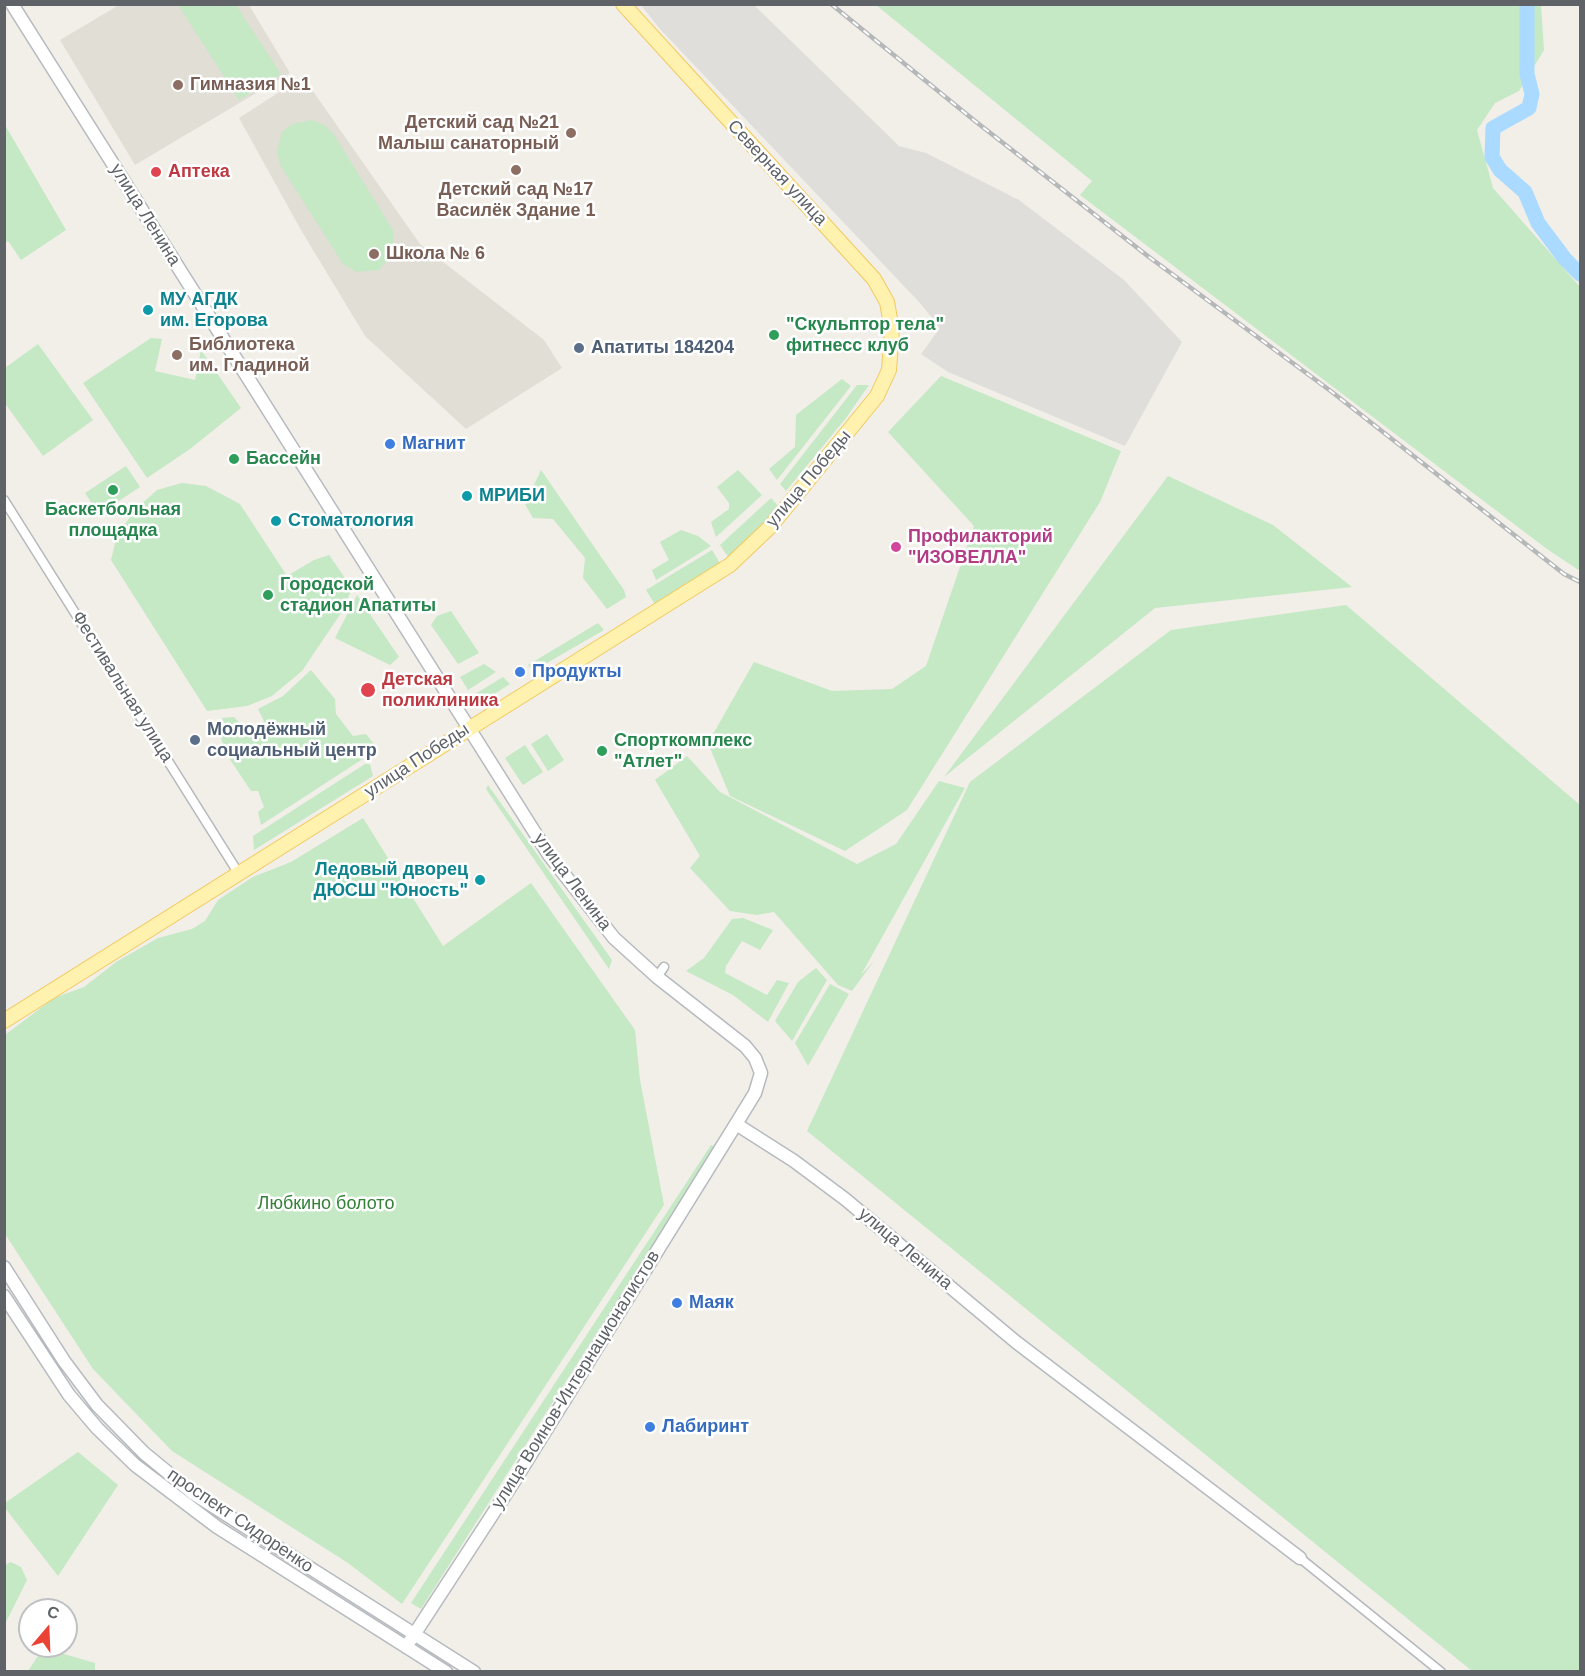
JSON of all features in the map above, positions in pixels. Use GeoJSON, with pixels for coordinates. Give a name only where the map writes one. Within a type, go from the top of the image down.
{"type":"FeatureCollection","features":[{"type":"Feature","properties":{"kind":"main road","name":"Северная улица"},"geometry":{"type":"LineString","coordinates":[[623,4],[874,279],[887,302],[890,318],[891,360]]}},
{"type":"Feature","properties":{"kind":"main road","name":"улица Победы"},"geometry":{"type":"LineString","coordinates":[[4,1021],[712,576],[753,546],[866,410],[884,381],[891,360]]}},
{"type":"Feature","properties":{"kind":"street","name":"улица Ленина"},"geometry":{"type":"LineString","coordinates":[[12,4],[549,855],[588,908],[614,938],[661,972],[755,1058],[761,1073],[760,1082],[736,1124],[794,1161],[845,1199],[1016,1342],[1300,1558]]}},
{"type":"Feature","properties":{"kind":"street","name":"Фестивальная улица"},"geometry":{"type":"LineString","coordinates":[[4,501],[239,874]]}},
{"type":"Feature","properties":{"kind":"street","name":"улица Воинов-Интернационалистов"},"geometry":{"type":"LineString","coordinates":[[406,1647],[519,1473],[736,1124]]}},
{"type":"Feature","properties":{"kind":"street","name":"проспект Сидоренко"},"geometry":{"type":"LineString","coordinates":[[4,1267],[64,1361],[97,1405],[144,1453],[213,1506],[474,1671]]}},
{"type":"Feature","properties":{"kind":"street","name":"проспект Сидоренко"},"geometry":{"type":"LineString","coordinates":[[4,1296],[69,1395],[97,1428],[135,1465],[201,1516],[446,1671]]}},
{"type":"Feature","properties":{"kind":"street"},"geometry":{"type":"LineString","coordinates":[[135,1465],[144,1453]]}},
{"type":"Feature","properties":{"kind":"street"},"geometry":{"type":"LineString","coordinates":[[1300,1558],[1441,1671]]}},
{"type":"Feature","properties":{"kind":"shaded area","name":"Гимназия №1"},"geometry":{"type":"Polygon","coordinates":[[[119,5],[249,5],[290,73],[135,165],[60,40],[119,5]]]}},
{"type":"Feature","properties":{"kind":"shaded area"},"geometry":{"type":"Polygon","coordinates":[[[641,5],[754,5],[899,146],[926,153],[1019,200],[1124,280],[1182,342],[1125,446],[948,372],[921,354],[940,328],[920,303],[660,29],[641,5]]]}},
{"type":"Feature","properties":{"kind":"shaded area","name":"Школа № 6"},"geometry":{"type":"Polygon","coordinates":[[[303,77],[420,244],[544,340],[562,368],[466,429],[365,336],[301,230],[239,118],[303,77]]]}},
{"type":"Feature","properties":{"kind":"green space"},"geometry":{"type":"Polygon","coordinates":[[[178,5],[236,5],[281,74],[239,100],[178,5]]]}},
{"type":"Feature","properties":{"kind":"green space"},"geometry":{"type":"Polygon","coordinates":[[[876,5],[1541,5],[1544,50],[1519,91],[1495,103],[1477,130],[1493,188],[1580,287],[1580,571],[1547,549],[1080,195],[1092,181],[876,5]]]}},
{"type":"Feature","properties":{"kind":"green space"},"geometry":{"type":"Polygon","coordinates":[[[312,120],[324,125],[333,133],[393,230],[394,253],[379,270],[356,272],[343,264],[280,165],[277,151],[282,132],[292,124],[312,120]]]}},
{"type":"Feature","properties":{"kind":"green space"},"geometry":{"type":"Polygon","coordinates":[[[5,125],[66,230],[21,260],[8,241],[5,243],[5,125]]]}},
{"type":"Feature","properties":{"kind":"green space"},"geometry":{"type":"Polygon","coordinates":[[[151,338],[162,339],[155,371],[195,380],[201,350],[241,408],[190,449],[147,478],[83,383],[151,338]]]}},
{"type":"Feature","properties":{"kind":"green space"},"geometry":{"type":"Polygon","coordinates":[[[38,344],[93,420],[43,456],[4,402],[5,368],[38,344]]]}},
{"type":"Feature","properties":{"kind":"green space"},"geometry":{"type":"Polygon","coordinates":[[[941,376],[1121,451],[1100,502],[907,810],[845,851],[730,796],[708,743],[754,662],[832,691],[892,689],[926,666],[974,526],[888,432],[941,376]]]}},
{"type":"Feature","properties":{"kind":"green space"},"geometry":{"type":"Polygon","coordinates":[[[842,379],[851,386],[777,480],[769,469],[795,447],[796,415],[842,379]]]}},
{"type":"Feature","properties":{"kind":"green space"},"geometry":{"type":"Polygon","coordinates":[[[857,385],[869,385],[846,418],[786,491],[780,484],[857,385]]]}},
{"type":"Feature","properties":{"kind":"green space","name":"Баскетбольная площадка"},"geometry":{"type":"Polygon","coordinates":[[[126,466],[140,487],[99,514],[85,493],[126,466]]]}},
{"type":"Feature","properties":{"kind":"green space"},"geometry":{"type":"Polygon","coordinates":[[[541,470],[624,590],[626,597],[607,609],[583,578],[585,558],[553,519],[533,518],[525,504],[541,470]]]}},
{"type":"Feature","properties":{"kind":"green space"},"geometry":{"type":"Polygon","coordinates":[[[738,470],[762,495],[716,537],[711,522],[729,509],[729,503],[717,487],[738,470]]]}},
{"type":"Feature","properties":{"kind":"green space"},"geometry":{"type":"Polygon","coordinates":[[[1168,476],[1273,525],[1352,587],[1155,608],[944,777],[1168,476]]]}},
{"type":"Feature","properties":{"kind":"green space"},"geometry":{"type":"Polygon","coordinates":[[[182,483],[206,486],[240,504],[287,576],[314,560],[329,555],[352,588],[343,610],[302,671],[272,696],[247,706],[207,711],[111,560],[117,535],[135,510],[157,490],[182,483]]]}},
{"type":"Feature","properties":{"kind":"green space"},"geometry":{"type":"Polygon","coordinates":[[[771,498],[780,508],[729,558],[720,545],[771,498]]]}},
{"type":"Feature","properties":{"kind":"green space"},"geometry":{"type":"Polygon","coordinates":[[[681,530],[698,536],[711,546],[656,580],[652,570],[669,560],[660,542],[681,530]]]}},
{"type":"Feature","properties":{"kind":"green space"},"geometry":{"type":"Polygon","coordinates":[[[712,550],[721,565],[656,606],[646,590],[712,550]]]}},
{"type":"Feature","properties":{"kind":"green space"},"geometry":{"type":"Polygon","coordinates":[[[357,595],[399,657],[390,665],[335,638],[357,595]]]}},
{"type":"Feature","properties":{"kind":"green space"},"geometry":{"type":"Polygon","coordinates":[[[1346,605],[1580,805],[1580,1671],[1472,1671],[807,1131],[970,782],[1171,630],[1346,605]]]}},
{"type":"Feature","properties":{"kind":"green space"},"geometry":{"type":"Polygon","coordinates":[[[451,611],[479,653],[458,664],[431,625],[437,616],[451,611]]]}},
{"type":"Feature","properties":{"kind":"green space"},"geometry":{"type":"Polygon","coordinates":[[[598,623],[604,630],[533,671],[528,665],[598,623]]]}},
{"type":"Feature","properties":{"kind":"green space"},"geometry":{"type":"Polygon","coordinates":[[[484,664],[496,672],[468,690],[460,677],[484,664]]]}},
{"type":"Feature","properties":{"kind":"green space"},"geometry":{"type":"Polygon","coordinates":[[[311,670],[335,699],[336,714],[353,736],[366,734],[378,749],[261,825],[258,812],[264,807],[258,791],[251,791],[225,752],[220,734],[225,726],[222,718],[234,717],[247,731],[254,731],[264,721],[258,709],[283,696],[311,670]]]}},
{"type":"Feature","properties":{"kind":"green space"},"geometry":{"type":"Polygon","coordinates":[[[503,677],[510,684],[488,698],[479,699],[475,694],[503,677]]]}},
{"type":"Feature","properties":{"kind":"green space"},"geometry":{"type":"Polygon","coordinates":[[[547,734],[564,760],[548,771],[531,744],[547,734]]]}},
{"type":"Feature","properties":{"kind":"green space"},"geometry":{"type":"Polygon","coordinates":[[[525,745],[543,772],[523,785],[505,758],[525,745]]]}},
{"type":"Feature","properties":{"kind":"green space"},"geometry":{"type":"Polygon","coordinates":[[[687,756],[720,792],[857,864],[896,844],[939,781],[965,788],[861,975],[874,961],[852,991],[838,985],[774,912],[757,915],[730,911],[690,868],[700,856],[655,780],[687,756]]]}},
{"type":"Feature","properties":{"kind":"green space"},"geometry":{"type":"Polygon","coordinates":[[[365,764],[370,764],[373,776],[254,850],[253,836],[365,764]]]}},
{"type":"Feature","properties":{"kind":"green space"},"geometry":{"type":"Polygon","coordinates":[[[488,785],[612,960],[609,969],[486,789],[488,785]]]}},
{"type":"Feature","properties":{"kind":"green space","name":"Любкино болото"},"geometry":{"type":"Polygon","coordinates":[[[363,818],[443,946],[531,883],[635,1030],[640,1080],[664,1205],[402,1604],[348,1563],[172,1451],[93,1369],[5,1234],[5,1035],[54,998],[84,987],[116,962],[158,938],[192,929],[205,921],[218,900],[253,877],[291,862],[363,818]]]}},
{"type":"Feature","properties":{"kind":"green space"},"geometry":{"type":"Polygon","coordinates":[[[743,918],[773,930],[760,950],[742,941],[726,966],[725,973],[767,995],[777,980],[789,983],[768,1022],[733,995],[686,971],[704,958],[732,919],[743,918]]]}},
{"type":"Feature","properties":{"kind":"green space"},"geometry":{"type":"Polygon","coordinates":[[[816,968],[827,980],[792,1041],[775,1021],[798,982],[816,968]]]}},
{"type":"Feature","properties":{"kind":"green space"},"geometry":{"type":"Polygon","coordinates":[[[830,984],[849,994],[808,1066],[795,1043],[830,984]]]}},
{"type":"Feature","properties":{"kind":"green space"},"geometry":{"type":"Polygon","coordinates":[[[711,1145],[716,1146],[421,1609],[411,1603],[711,1145]]]}},
{"type":"Feature","properties":{"kind":"green space"},"geometry":{"type":"Polygon","coordinates":[[[78,1452],[118,1485],[58,1576],[5,1508],[5,1503],[78,1452]]]}},
{"type":"Feature","properties":{"kind":"green space"},"geometry":{"type":"Polygon","coordinates":[[[11,1562],[21,1567],[27,1580],[5,1624],[5,1565],[11,1562]]]}},
{"type":"Feature","properties":{"kind":"green space"},"geometry":{"type":"Polygon","coordinates":[[[37,1658],[78,1658],[95,1663],[95,1671],[28,1671],[37,1658]]]}},
{"type":"Feature","properties":{"kind":"waterway"},"geometry":{"type":"LineString","coordinates":[[1527,4],[1527,74],[1532,94],[1529,108],[1493,128],[1492,157],[1500,170],[1525,192],[1538,223],[1565,259],[1580,274]]}},
{"type":"Feature","properties":{"kind":"railway"},"geometry":{"type":"LineString","coordinates":[[831,4],[975,121],[1149,257],[1332,392],[1564,574],[1580,582]]}},
{"type":"Feature","properties":{"kind":"place","name":"Гимназия №1"},"geometry":{"type":"Point","coordinates":[178,85]}},
{"type":"Feature","properties":{"kind":"place","name":"Детский сад №21 Малыш санаторный"},"geometry":{"type":"Point","coordinates":[571,133]}},
{"type":"Feature","properties":{"kind":"place","name":"Детский сад №17 Василёк Здание 1"},"geometry":{"type":"Point","coordinates":[516,170]}},
{"type":"Feature","properties":{"kind":"place","name":"Аптека"},"geometry":{"type":"Point","coordinates":[156,172]}},
{"type":"Feature","properties":{"kind":"place","name":"Школа № 6"},"geometry":{"type":"Point","coordinates":[374,254]}},
{"type":"Feature","properties":{"kind":"place","name":"МУ АГДК им. Егорова"},"geometry":{"type":"Point","coordinates":[148,310]}},
{"type":"Feature","properties":{"kind":"place","name":"\"Скульптор тела\" фитнесс клуб"},"geometry":{"type":"Point","coordinates":[774,335]}},
{"type":"Feature","properties":{"kind":"place","name":"Апатиты 184204"},"geometry":{"type":"Point","coordinates":[579,348]}},
{"type":"Feature","properties":{"kind":"place","name":"Библиотека им. Гладиной"},"geometry":{"type":"Point","coordinates":[177,355]}},
{"type":"Feature","properties":{"kind":"place","name":"Магнит"},"geometry":{"type":"Point","coordinates":[390,444]}},
{"type":"Feature","properties":{"kind":"place","name":"Бассейн"},"geometry":{"type":"Point","coordinates":[234,459]}},
{"type":"Feature","properties":{"kind":"place","name":"Баскетбольная площадка"},"geometry":{"type":"Point","coordinates":[113,490]}},
{"type":"Feature","properties":{"kind":"place","name":"МРИБИ"},"geometry":{"type":"Point","coordinates":[467,496]}},
{"type":"Feature","properties":{"kind":"place","name":"Стоматология"},"geometry":{"type":"Point","coordinates":[276,521]}},
{"type":"Feature","properties":{"kind":"place","name":"Профилакторий \"ИЗОВЕЛЛА\""},"geometry":{"type":"Point","coordinates":[896,547]}},
{"type":"Feature","properties":{"kind":"place","name":"Городской стадион Апатиты"},"geometry":{"type":"Point","coordinates":[268,595]}},
{"type":"Feature","properties":{"kind":"place","name":"Продукты"},"geometry":{"type":"Point","coordinates":[520,672]}},
{"type":"Feature","properties":{"kind":"place","name":"Детская поликлиника"},"geometry":{"type":"Point","coordinates":[368,690]}},
{"type":"Feature","properties":{"kind":"place","name":"Молодёжный социальный центр"},"geometry":{"type":"Point","coordinates":[195,740]}},
{"type":"Feature","properties":{"kind":"place","name":"Спорткомплекс \"Атлет\""},"geometry":{"type":"Point","coordinates":[602,751]}},
{"type":"Feature","properties":{"kind":"place","name":"Ледовый дворец ДЮСШ \"Юность\""},"geometry":{"type":"Point","coordinates":[480,880]}},
{"type":"Feature","properties":{"kind":"place","name":"Маяк"},"geometry":{"type":"Point","coordinates":[677,1303]}},
{"type":"Feature","properties":{"kind":"place","name":"Лабиринт"},"geometry":{"type":"Point","coordinates":[650,1427]}}]}
